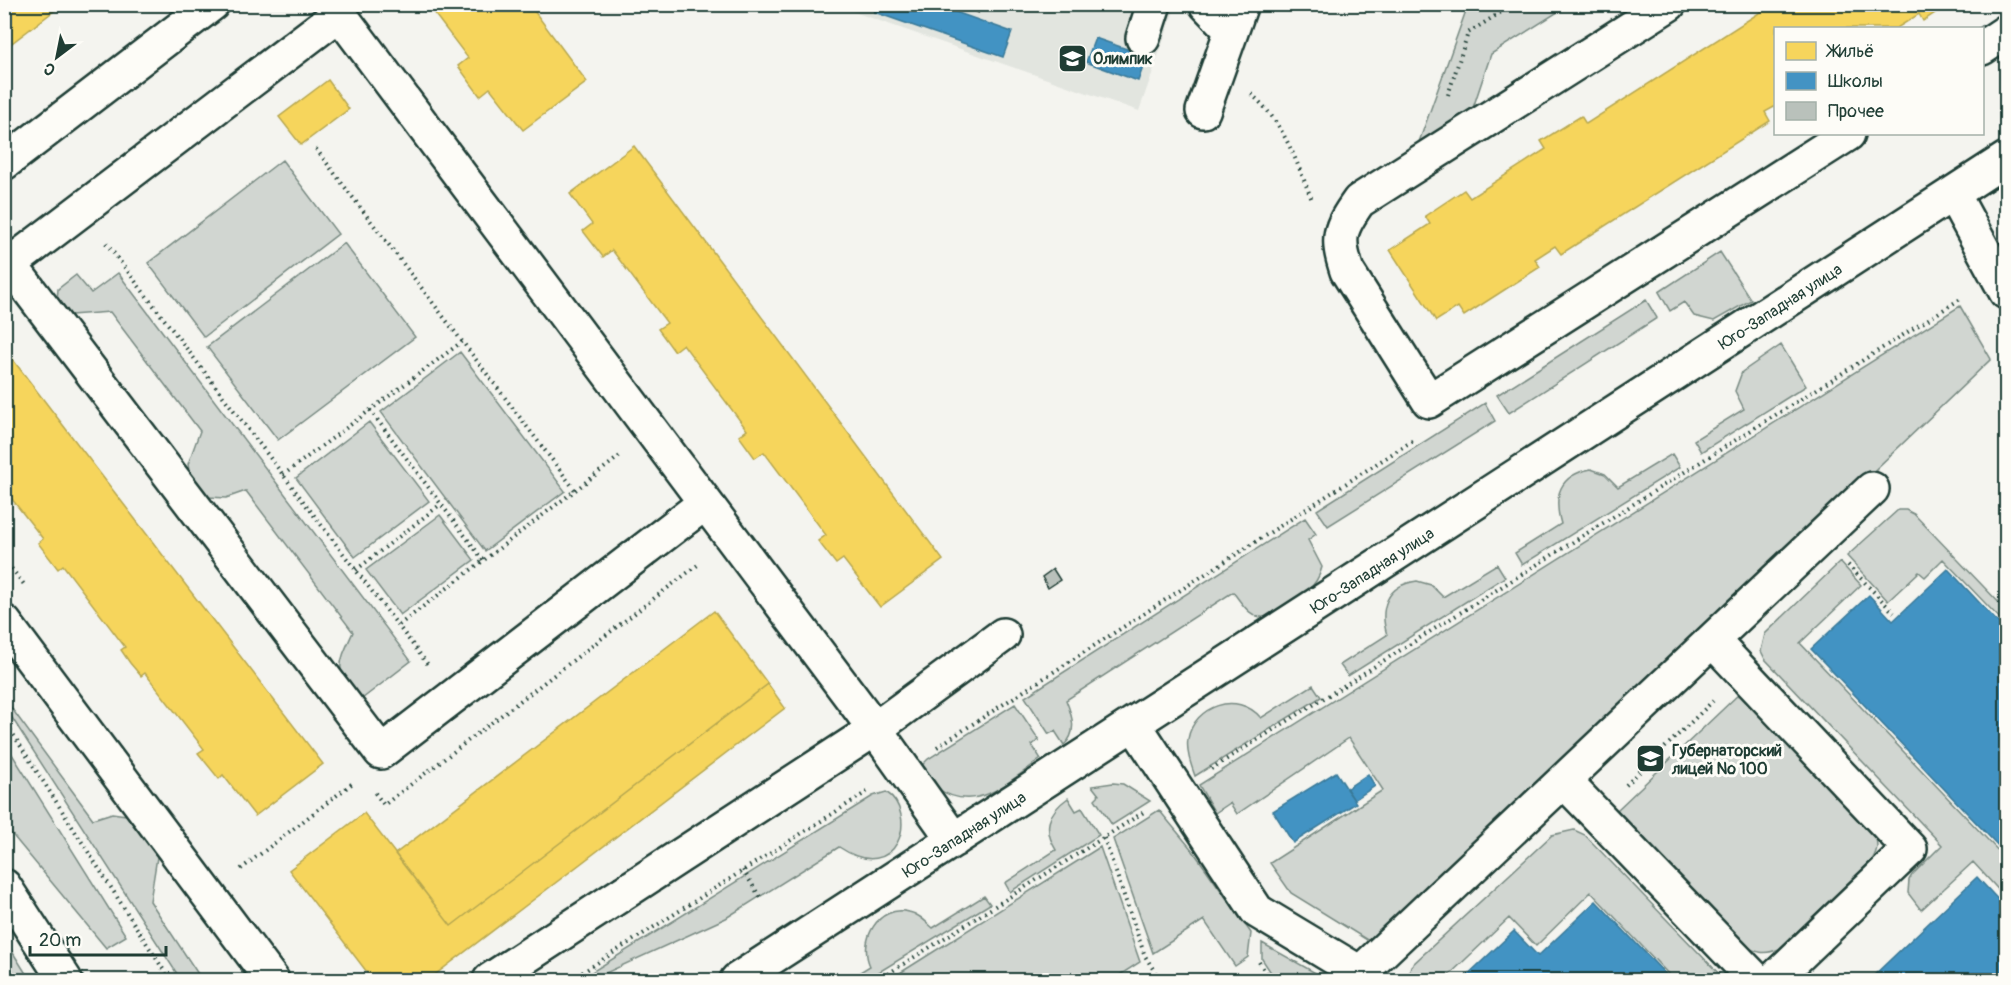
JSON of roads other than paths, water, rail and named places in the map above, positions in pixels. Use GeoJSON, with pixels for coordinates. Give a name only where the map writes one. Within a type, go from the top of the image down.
{"type":"FeatureCollection","features":[{"type":"Feature","properties":{"kind":"street"},"geometry":{"type":"LineString","coordinates":[[4,163],[212,4]]}},
{"type":"Feature","properties":{"kind":"street"},"geometry":{"type":"LineString","coordinates":[[1143,38],[1154,4]]}},
{"type":"Feature","properties":{"kind":"street"},"geometry":{"type":"LineString","coordinates":[[1203,111],[1236,17],[1206,4]]}},
{"type":"Feature","properties":{"kind":"street"},"geometry":{"type":"LineString","coordinates":[[1669,4],[1359,201],[1342,224],[1339,248],[1347,272],[1429,401],[1846,135]]}},
{"type":"Feature","properties":{"kind":"street"},"geometry":{"type":"LineString","coordinates":[[705,503],[381,752],[7,260],[81,210],[336,9],[874,729],[954,840]]}},
{"type":"Feature","properties":{"kind":"street"},"geometry":{"type":"LineString","coordinates":[[1984,47],[2007,33]]}},
{"type":"Feature","properties":{"kind":"street","name":"Юго-Западная улица"},"geometry":{"type":"LineString","coordinates":[[737,981],[2007,159]]}},
{"type":"Feature","properties":{"kind":"street"},"geometry":{"type":"LineString","coordinates":[[1953,194],[2002,284]]}},
{"type":"Feature","properties":{"kind":"street"},"geometry":{"type":"LineString","coordinates":[[1134,724],[1257,911],[1364,977],[1872,489]]}},
{"type":"Feature","properties":{"kind":"street"},"geometry":{"type":"LineString","coordinates":[[4,621],[272,981]]}},
{"type":"Feature","properties":{"kind":"street"},"geometry":{"type":"LineString","coordinates":[[490,981],[874,729],[1003,634]]}},
{"type":"Feature","properties":{"kind":"street"},"geometry":{"type":"LineString","coordinates":[[1713,641],[1910,849],[1773,981]]}},
{"type":"Feature","properties":{"kind":"street"},"geometry":{"type":"LineString","coordinates":[[1565,782],[1756,981]]}},
{"type":"Feature","properties":{"kind":"street"},"geometry":{"type":"LineString","coordinates":[[4,886],[65,981]]}},
{"type":"Feature","properties":{"kind":"place","name":"Олимпик"},"geometry":{"type":"Point","coordinates":[1072,58]}},
{"type":"Feature","properties":{"kind":"place","name":"Губернаторский лицей № 100"},"geometry":{"type":"Point","coordinates":[1651,759]}}]}
